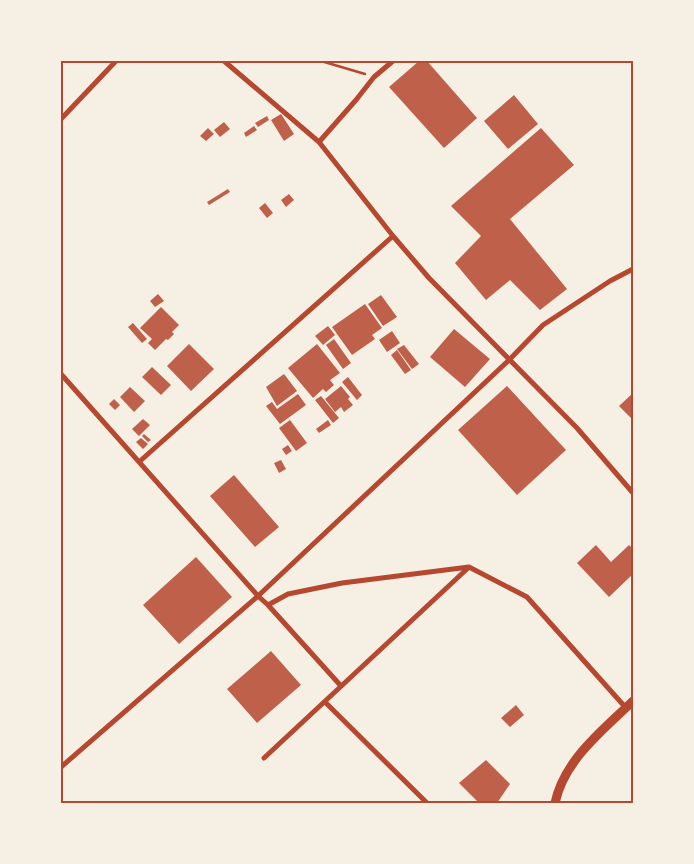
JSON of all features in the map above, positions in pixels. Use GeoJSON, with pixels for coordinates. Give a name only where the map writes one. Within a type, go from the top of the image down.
{"type":"FeatureCollection","features":[{"type":"Feature","properties":{"kind":"street"},"geometry":{"type":"LineString","coordinates":[[61,119],[116,61]]}},
{"type":"Feature","properties":{"kind":"street"},"geometry":{"type":"LineString","coordinates":[[224,61],[319,142],[393,236],[429,278],[577,428],[633,493]]}},
{"type":"Feature","properties":{"kind":"street"},"geometry":{"type":"LineString","coordinates":[[319,142],[374,77],[393,61]]}},
{"type":"Feature","properties":{"kind":"street"},"geometry":{"type":"LineString","coordinates":[[139,462],[393,236]]}},
{"type":"Feature","properties":{"kind":"street"},"geometry":{"type":"LineString","coordinates":[[61,766],[258,596],[509,360],[543,325],[610,281],[633,269]]}},
{"type":"Feature","properties":{"kind":"street"},"geometry":{"type":"LineString","coordinates":[[61,374],[258,596],[341,686]]}},
{"type":"Feature","properties":{"kind":"street"},"geometry":{"type":"LineString","coordinates":[[268,605],[288,594],[342,583],[469,567],[527,597],[629,704],[595,739],[564,776],[555,803]]}},
{"type":"Feature","properties":{"kind":"street"},"geometry":{"type":"LineString","coordinates":[[264,758],[469,567]]}},
{"type":"Feature","properties":{"kind":"street"},"geometry":{"type":"LineString","coordinates":[[324,702],[427,803]]}},
{"type":"Feature","properties":{"kind":"path"},"geometry":{"type":"LineString","coordinates":[[321,61],[374,77]]}},
{"type":"Feature","properties":{"kind":"building"},"geometry":{"type":"Polygon","coordinates":[[[419,61],[427,61],[477,118],[444,148],[389,87],[419,61]]]}},
{"type":"Feature","properties":{"kind":"building"},"geometry":{"type":"Polygon","coordinates":[[[514,95],[538,124],[508,149],[484,121],[514,95]]]}},
{"type":"Feature","properties":{"kind":"building"},"geometry":{"type":"Polygon","coordinates":[[[281,114],[294,134],[284,141],[271,120],[281,114]]]}},
{"type":"Feature","properties":{"kind":"building"},"geometry":{"type":"Polygon","coordinates":[[[267,116],[269,120],[258,127],[255,123],[267,116]]]}},
{"type":"Feature","properties":{"kind":"building"},"geometry":{"type":"Polygon","coordinates":[[[224,122],[230,129],[220,137],[214,130],[224,122]]]}},
{"type":"Feature","properties":{"kind":"building"},"geometry":{"type":"Polygon","coordinates":[[[254,126],[257,130],[246,137],[244,133],[254,126]]]}},
{"type":"Feature","properties":{"kind":"building"},"geometry":{"type":"Polygon","coordinates":[[[208,128],[214,134],[206,141],[200,136],[208,128]]]}},
{"type":"Feature","properties":{"kind":"building"},"geometry":{"type":"Polygon","coordinates":[[[541,128],[574,165],[510,219],[567,289],[540,310],[510,280],[486,300],[455,263],[481,236],[451,206],[541,128]]]}},
{"type":"Feature","properties":{"kind":"building"},"geometry":{"type":"Polygon","coordinates":[[[228,189],[230,192],[209,205],[207,202],[228,189]]]}},
{"type":"Feature","properties":{"kind":"building"},"geometry":{"type":"Polygon","coordinates":[[[289,194],[294,200],[286,207],[281,200],[289,194]]]}},
{"type":"Feature","properties":{"kind":"building"},"geometry":{"type":"Polygon","coordinates":[[[265,203],[273,213],[267,218],[259,208],[265,203]]]}},
{"type":"Feature","properties":{"kind":"building"},"geometry":{"type":"Polygon","coordinates":[[[158,294],[164,301],[155,307],[150,301],[158,294]]]}},
{"type":"Feature","properties":{"kind":"building"},"geometry":{"type":"Polygon","coordinates":[[[381,295],[397,317],[383,326],[368,304],[381,295]]]}},
{"type":"Feature","properties":{"kind":"building"},"geometry":{"type":"Polygon","coordinates":[[[365,304],[382,328],[372,335],[375,339],[352,355],[332,327],[365,304]]]}},
{"type":"Feature","properties":{"kind":"building"},"geometry":{"type":"Polygon","coordinates":[[[161,307],[179,325],[172,332],[174,334],[155,350],[148,343],[152,339],[140,328],[161,307]]]}},
{"type":"Feature","properties":{"kind":"building"},"geometry":{"type":"Polygon","coordinates":[[[133,323],[147,339],[142,343],[128,327],[133,323]]]}},
{"type":"Feature","properties":{"kind":"building"},"geometry":{"type":"Polygon","coordinates":[[[328,326],[335,335],[323,345],[315,336],[328,326]]]}},
{"type":"Feature","properties":{"kind":"building"},"geometry":{"type":"Polygon","coordinates":[[[454,329],[490,359],[465,387],[430,357],[454,329]]]}},
{"type":"Feature","properties":{"kind":"building"},"geometry":{"type":"Polygon","coordinates":[[[392,331],[400,343],[387,352],[379,340],[392,331]]]}},
{"type":"Feature","properties":{"kind":"building"},"geometry":{"type":"Polygon","coordinates":[[[334,339],[351,363],[343,369],[326,345],[334,339]]]}},
{"type":"Feature","properties":{"kind":"building"},"geometry":{"type":"Polygon","coordinates":[[[189,344],[214,369],[191,391],[167,366],[189,344]]]}},
{"type":"Feature","properties":{"kind":"building"},"geometry":{"type":"Polygon","coordinates":[[[317,344],[340,373],[330,380],[334,385],[326,392],[323,389],[313,398],[288,368],[317,344]]]}},
{"type":"Feature","properties":{"kind":"building"},"geometry":{"type":"Polygon","coordinates":[[[404,345],[419,364],[412,369],[397,349],[404,345]]]}},
{"type":"Feature","properties":{"kind":"building"},"geometry":{"type":"Polygon","coordinates":[[[397,350],[411,370],[405,374],[391,355],[397,350]]]}},
{"type":"Feature","properties":{"kind":"building"},"geometry":{"type":"Polygon","coordinates":[[[152,367],[171,385],[161,395],[142,377],[152,367]]]}},
{"type":"Feature","properties":{"kind":"building"},"geometry":{"type":"Polygon","coordinates":[[[284,374],[297,391],[277,406],[266,387],[284,374]]]}},
{"type":"Feature","properties":{"kind":"building"},"geometry":{"type":"Polygon","coordinates":[[[348,377],[362,395],[357,400],[342,382],[348,377]]]}},
{"type":"Feature","properties":{"kind":"building"},"geometry":{"type":"Polygon","coordinates":[[[341,386],[350,397],[348,399],[353,405],[344,412],[341,407],[335,412],[325,399],[341,386]]]}},
{"type":"Feature","properties":{"kind":"building"},"geometry":{"type":"Polygon","coordinates":[[[507,386],[566,450],[517,495],[458,430],[507,386]]]}},
{"type":"Feature","properties":{"kind":"building"},"geometry":{"type":"Polygon","coordinates":[[[130,387],[145,401],[134,412],[120,397],[130,387]]]}},
{"type":"Feature","properties":{"kind":"building"},"geometry":{"type":"Polygon","coordinates":[[[633,393],[633,420],[619,406],[633,393]]]}},
{"type":"Feature","properties":{"kind":"building"},"geometry":{"type":"Polygon","coordinates":[[[298,394],[306,405],[280,424],[266,406],[272,402],[277,409],[298,394]]]}},
{"type":"Feature","properties":{"kind":"building"},"geometry":{"type":"Polygon","coordinates":[[[321,396],[339,418],[333,423],[315,400],[321,396]]]}},
{"type":"Feature","properties":{"kind":"building"},"geometry":{"type":"Polygon","coordinates":[[[114,399],[120,405],[115,410],[109,404],[114,399]]]}},
{"type":"Feature","properties":{"kind":"building"},"geometry":{"type":"Polygon","coordinates":[[[143,419],[150,425],[139,436],[132,429],[143,419]]]}},
{"type":"Feature","properties":{"kind":"building"},"geometry":{"type":"Polygon","coordinates":[[[290,420],[307,443],[296,451],[279,428],[290,420]]]}},
{"type":"Feature","properties":{"kind":"building"},"geometry":{"type":"Polygon","coordinates":[[[328,420],[331,425],[319,433],[316,429],[328,420]]]}},
{"type":"Feature","properties":{"kind":"building"},"geometry":{"type":"Polygon","coordinates":[[[144,434],[151,440],[148,442],[142,436],[144,434]]]}},
{"type":"Feature","properties":{"kind":"building"},"geometry":{"type":"Polygon","coordinates":[[[141,438],[148,444],[143,449],[136,442],[141,438]]]}},
{"type":"Feature","properties":{"kind":"building"},"geometry":{"type":"Polygon","coordinates":[[[288,445],[292,451],[286,455],[282,449],[288,445]]]}},
{"type":"Feature","properties":{"kind":"building"},"geometry":{"type":"Polygon","coordinates":[[[281,460],[286,469],[279,473],[274,463],[281,460]]]}},
{"type":"Feature","properties":{"kind":"building"},"geometry":{"type":"Polygon","coordinates":[[[234,475],[279,527],[255,547],[210,496],[234,475]]]}},
{"type":"Feature","properties":{"kind":"building"},"geometry":{"type":"Polygon","coordinates":[[[596,545],[611,562],[629,545],[633,549],[633,574],[609,597],[577,563],[596,545]]]}},
{"type":"Feature","properties":{"kind":"building"},"geometry":{"type":"Polygon","coordinates":[[[196,557],[232,597],[179,644],[143,605],[196,557]]]}},
{"type":"Feature","properties":{"kind":"building"},"geometry":{"type":"Polygon","coordinates":[[[271,651],[301,685],[257,723],[227,689],[271,651]]]}},
{"type":"Feature","properties":{"kind":"building"},"geometry":{"type":"Polygon","coordinates":[[[516,705],[524,715],[510,727],[501,718],[516,705]]]}},
{"type":"Feature","properties":{"kind":"building"},"geometry":{"type":"Polygon","coordinates":[[[486,760],[510,784],[497,803],[479,803],[459,783],[486,760]]]}}]}
